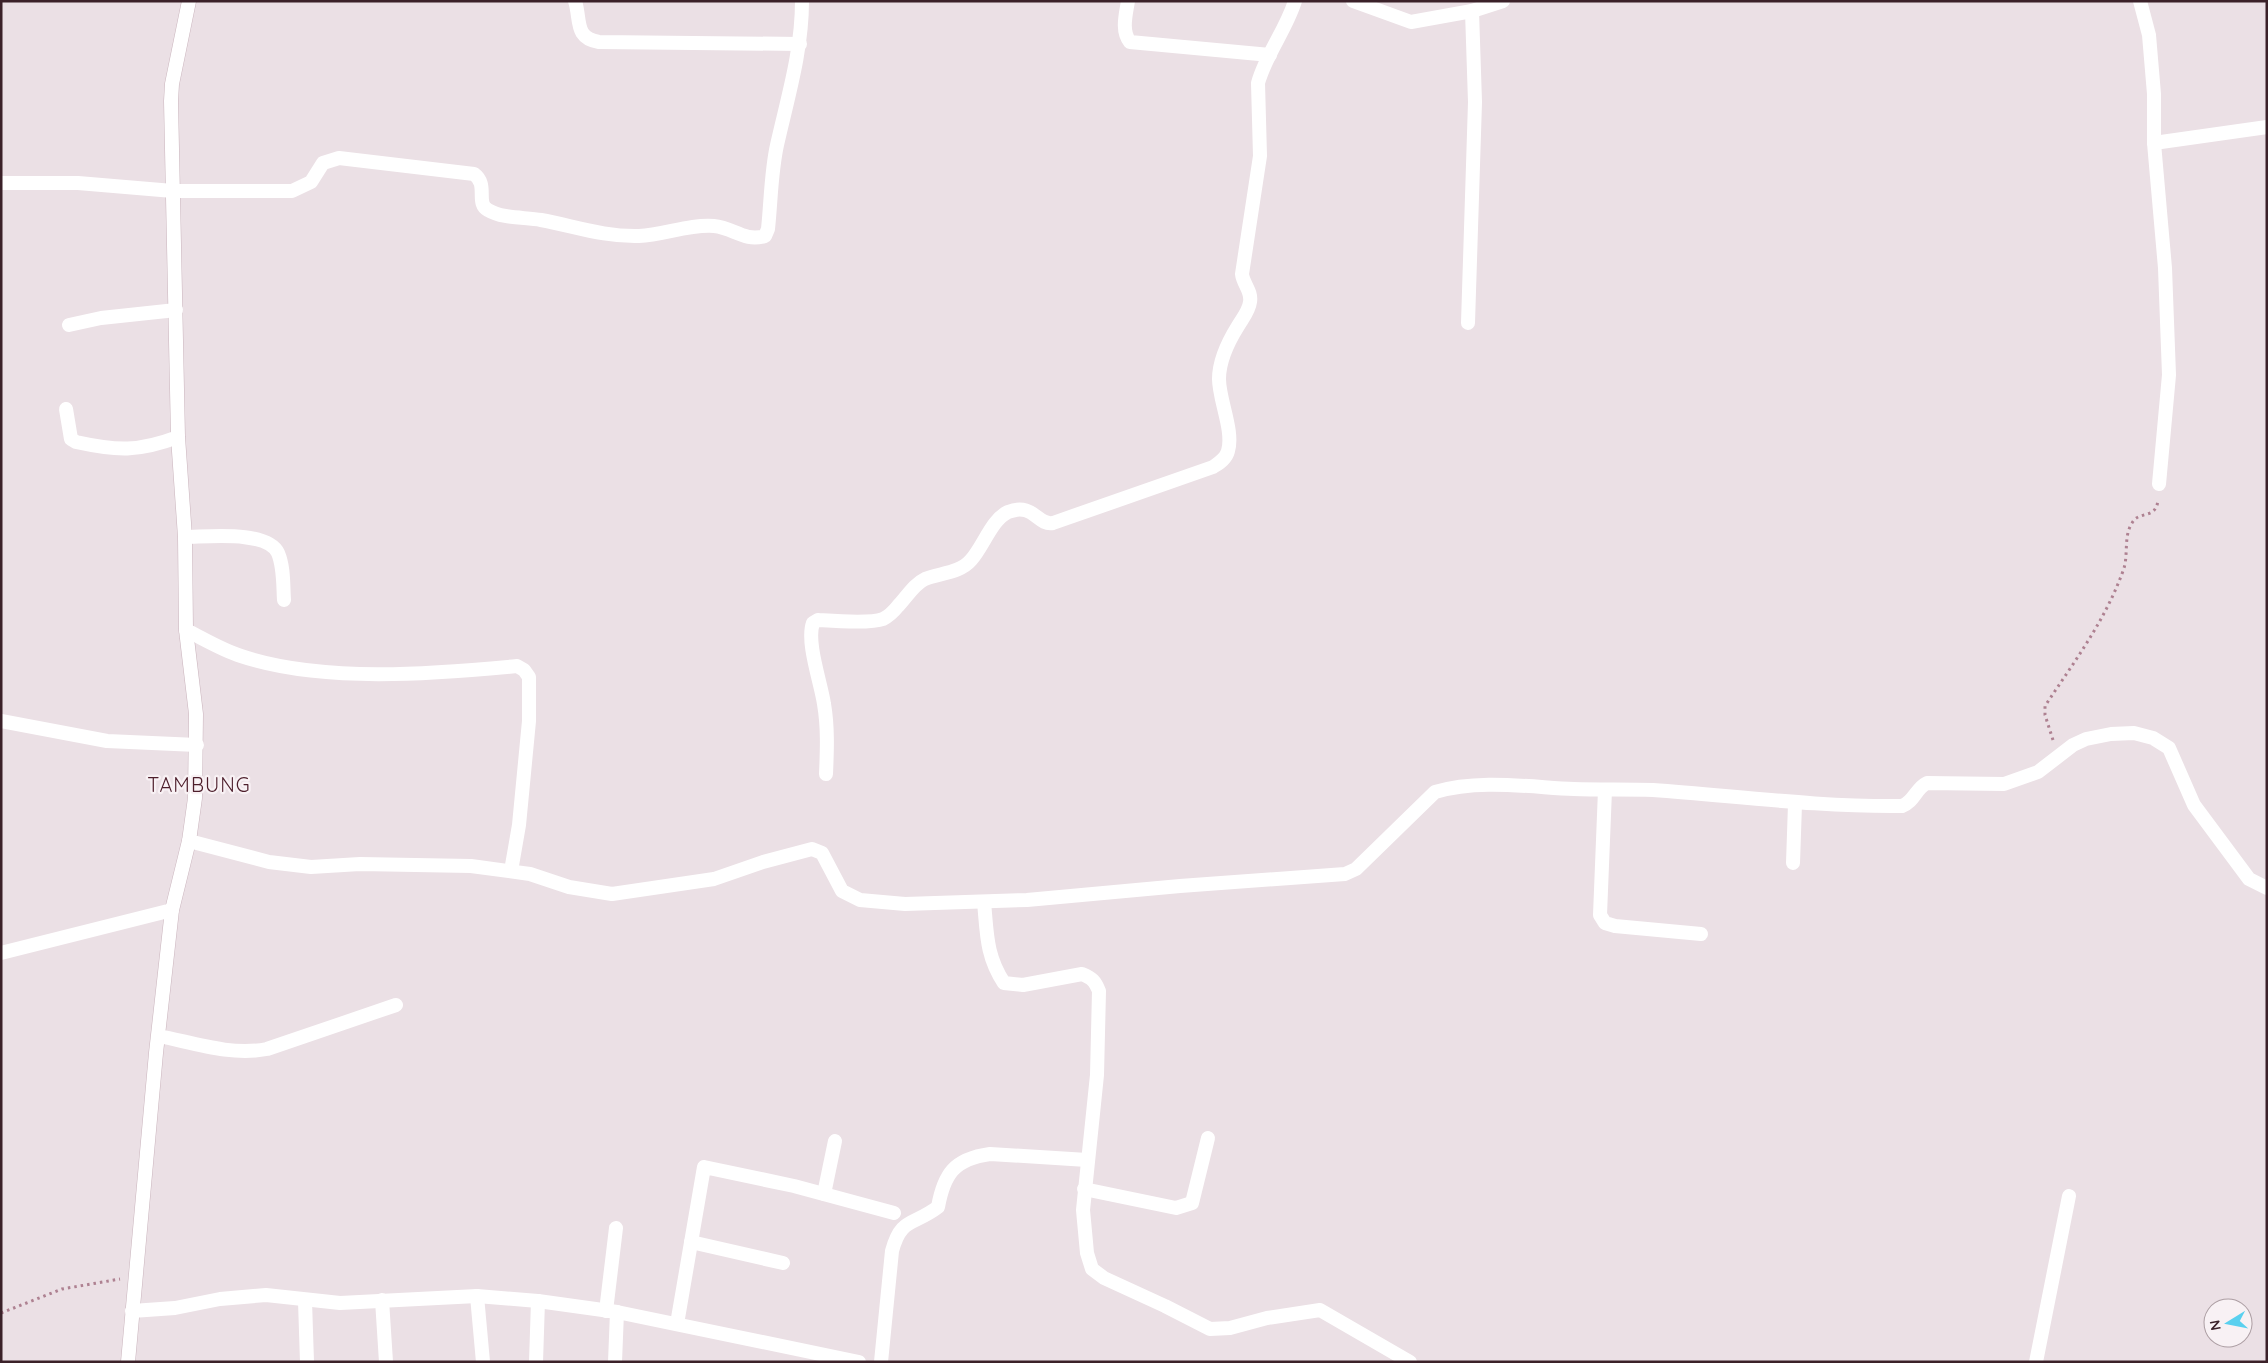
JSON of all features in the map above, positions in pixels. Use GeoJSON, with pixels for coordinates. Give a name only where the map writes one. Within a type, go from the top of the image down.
{"type":"FeatureCollection","features":[{"type":"Feature","properties":{"kind":"street"},"geometry":{"type":"LineString","coordinates":[[128,1362],[151,1097],[172,910],[189,841],[195,798],[196,714],[186,630],[185,537],[178,437],[172,84],[189,1]]}},
{"type":"Feature","properties":{"kind":"street"},"geometry":{"type":"LineString","coordinates":[[574,1],[582,34],[589,40],[594,41],[800,44]]}},
{"type":"Feature","properties":{"kind":"street"},"geometry":{"type":"LineString","coordinates":[[1,183],[78,184],[173,191],[292,192],[310,182],[323,163],[339,158],[474,174],[480,178],[482,201],[486,209],[495,214],[540,220],[615,236],[639,236],[704,226],[716,226],[755,239],[765,236],[768,229],[777,147],[800,44],[802,1]]}},
{"type":"Feature","properties":{"kind":"street"},"geometry":{"type":"LineString","coordinates":[[1128,1],[1124,28],[1125,37],[1130,42],[1270,55]]}},
{"type":"Feature","properties":{"kind":"street"},"geometry":{"type":"LineString","coordinates":[[826,774],[825,705],[812,640],[813,623],[818,620],[875,620],[888,616],[920,583],[970,562],[983,545],[997,520],[1008,512],[1033,512],[1042,522],[1047,524],[1053,523],[1213,467],[1222,462],[1228,451],[1228,438],[1219,385],[1219,369],[1231,338],[1250,304],[1248,288],[1243,282],[1242,274],[1260,156],[1258,83],[1270,55],[1281,36],[1295,1]]}},
{"type":"Feature","properties":{"kind":"street"},"geometry":{"type":"LineString","coordinates":[[1353,1],[1411,22],[1472,12],[1503,1]]}},
{"type":"Feature","properties":{"kind":"street"},"geometry":{"type":"LineString","coordinates":[[2140,1],[2149,35],[2154,94],[2154,143],[2165,268],[2169,375],[2159,484]]}},
{"type":"Feature","properties":{"kind":"street"},"geometry":{"type":"LineString","coordinates":[[1468,323],[1475,102],[1472,12]]}},
{"type":"Feature","properties":{"kind":"street"},"geometry":{"type":"LineString","coordinates":[[2154,143],[2267,128]]}},
{"type":"Feature","properties":{"kind":"street"},"geometry":{"type":"LineString","coordinates":[[69,325],[101,318],[176,310]]}},
{"type":"Feature","properties":{"kind":"street"},"geometry":{"type":"LineString","coordinates":[[66,410],[68,432],[71,439],[76,442],[116,449],[139,449],[153,447],[178,437]]}},
{"type":"Feature","properties":{"kind":"street"},"geometry":{"type":"LineString","coordinates":[[185,537],[260,539],[277,551],[281,566],[284,600]]}},
{"type":"Feature","properties":{"kind":"street"},"geometry":{"type":"LineString","coordinates":[[186,630],[241,656],[289,667],[352,673],[454,672],[516,666],[524,670],[529,677],[529,722],[519,825],[510,871]]}},
{"type":"Feature","properties":{"kind":"street"},"geometry":{"type":"LineString","coordinates":[[1,721],[106,741],[197,745]]}},
{"type":"Feature","properties":{"kind":"street"},"geometry":{"type":"LineString","coordinates":[[189,841],[269,862],[312,867],[360,864],[471,866],[530,874],[569,887],[612,894],[714,879],[764,862],[812,849],[822,852],[834,880],[842,891],[860,900],[905,904],[1027,900],[1345,874],[1356,869],[1435,792],[1452,787],[1478,785],[1652,790],[1795,804],[1902,806],[1909,802],[1923,785],[1927,783],[2004,784],[2038,772],[2073,744],[2086,739],[2111,734],[2134,732],[2153,738],[2169,748],[2194,805],[2249,879],[2267,888]]}},
{"type":"Feature","properties":{"kind":"street"},"geometry":{"type":"LineString","coordinates":[[1605,790],[1600,915],[1604,923],[1615,926],[1701,934]]}},
{"type":"Feature","properties":{"kind":"street"},"geometry":{"type":"LineString","coordinates":[[1793,863],[1795,804]]}},
{"type":"Feature","properties":{"kind":"street"},"geometry":{"type":"LineString","coordinates":[[984,902],[988,949],[994,968],[1004,983],[1023,985],[1082,974],[1090,977],[1096,983],[1099,991],[1097,1075],[1083,1210],[1087,1253],[1092,1269],[1104,1278],[1210,1329],[1230,1328],[1267,1318],[1320,1310],[1410,1362]]}},
{"type":"Feature","properties":{"kind":"street"},"geometry":{"type":"LineString","coordinates":[[1,953],[172,910]]}},
{"type":"Feature","properties":{"kind":"street"},"geometry":{"type":"LineString","coordinates":[[158,1036],[236,1052],[251,1052],[267,1049],[396,1005]]}},
{"type":"Feature","properties":{"kind":"street"},"geometry":{"type":"LineString","coordinates":[[1084,1188],[1176,1208],[1192,1203],[1208,1138]]}},
{"type":"Feature","properties":{"kind":"street"},"geometry":{"type":"LineString","coordinates":[[824,1194],[836,1141]]}},
{"type":"Feature","properties":{"kind":"street"},"geometry":{"type":"LineString","coordinates":[[881,1362],[892,1251],[897,1234],[907,1223],[924,1218],[938,1207],[942,1188],[949,1172],[967,1160],[990,1154],[1087,1160]]}},
{"type":"Feature","properties":{"kind":"street"},"geometry":{"type":"LineString","coordinates":[[677,1324],[704,1167],[824,1194],[894,1214]]}},
{"type":"Feature","properties":{"kind":"street"},"geometry":{"type":"LineString","coordinates":[[2036,1362],[2069,1196]]}},
{"type":"Feature","properties":{"kind":"street"},"geometry":{"type":"LineString","coordinates":[[615,1362],[612,1311],[616,1228]]}},
{"type":"Feature","properties":{"kind":"street"},"geometry":{"type":"LineString","coordinates":[[691,1242],[783,1262]]}},
{"type":"Feature","properties":{"kind":"street"},"geometry":{"type":"LineString","coordinates":[[132,1311],[175,1308],[220,1299],[266,1295],[305,1301],[340,1303],[477,1296],[538,1301],[612,1311],[859,1362]]}},
{"type":"Feature","properties":{"kind":"street"},"geometry":{"type":"LineString","coordinates":[[477,1296],[483,1362]]}},
{"type":"Feature","properties":{"kind":"street"},"geometry":{"type":"LineString","coordinates":[[382,1300],[386,1362]]}},
{"type":"Feature","properties":{"kind":"street"},"geometry":{"type":"LineString","coordinates":[[305,1301],[307,1362]]}},
{"type":"Feature","properties":{"kind":"street"},"geometry":{"type":"LineString","coordinates":[[536,1362],[538,1301]]}},
{"type":"Feature","properties":{"kind":"path"},"geometry":{"type":"LineString","coordinates":[[2058,755],[2045,715],[2045,706],[2105,614],[2124,569],[2127,538],[2132,522],[2156,508],[2159,484]]}},
{"type":"Feature","properties":{"kind":"path"},"geometry":{"type":"LineString","coordinates":[[1,1313],[62,1289],[135,1276]]}},
{"type":"Feature","properties":{"kind":"district","name":"TAMBUNG"},"geometry":{"type":"Point","coordinates":[199,785]}}]}
